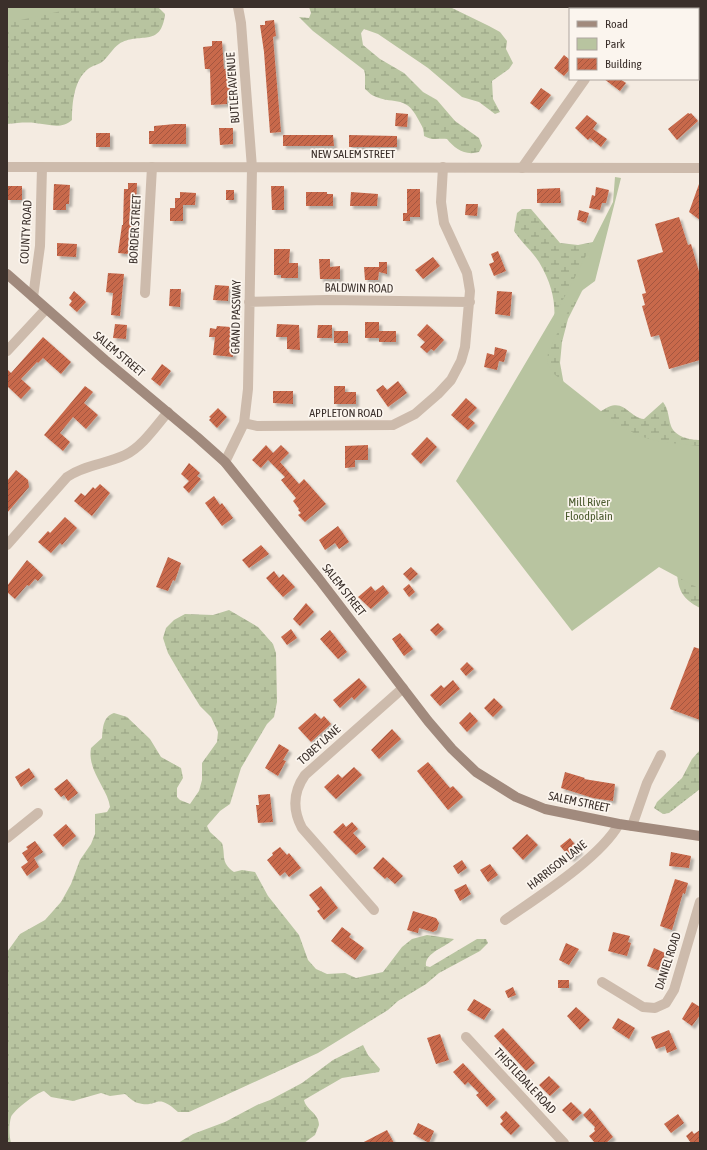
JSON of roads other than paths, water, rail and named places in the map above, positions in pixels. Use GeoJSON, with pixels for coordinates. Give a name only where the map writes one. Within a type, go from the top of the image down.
{"type":"FeatureCollection","features":[{"type":"Feature","properties":{"kind":"main road","name":"SALEM STREET"},"geometry":{"type":"LineString","coordinates":[[7,274],[224,462],[320,579],[402,688],[467,765],[492,783],[516,797],[545,809],[619,824],[700,836]]}},
{"type":"Feature","properties":{"kind":"street","name":"BUTLER AVENUE"},"geometry":{"type":"LineString","coordinates":[[238,7],[244,57],[252,168]]}},
{"type":"Feature","properties":{"kind":"street"},"geometry":{"type":"LineString","coordinates":[[522,168],[584,80]]}},
{"type":"Feature","properties":{"kind":"street","name":"NEW SALEM STREET"},"geometry":{"type":"LineString","coordinates":[[7,167],[700,168]]}},
{"type":"Feature","properties":{"kind":"street","name":"COUNTY ROAD"},"geometry":{"type":"LineString","coordinates":[[33,297],[40,246],[42,167]]}},
{"type":"Feature","properties":{"kind":"street","name":"BORDER STREET"},"geometry":{"type":"LineString","coordinates":[[144,293],[152,167]]}},
{"type":"Feature","properties":{"kind":"street","name":"APPLETON ROAD"},"geometry":{"type":"LineString","coordinates":[[244,423],[257,426],[393,425],[407,419],[438,394],[456,372],[465,347],[470,302],[467,273],[449,235],[443,218],[441,202],[443,167]]}},
{"type":"Feature","properties":{"kind":"street","name":"GRAND PASSWAY"},"geometry":{"type":"LineString","coordinates":[[224,462],[244,423],[248,389],[252,168]]}},
{"type":"Feature","properties":{"kind":"street","name":"BALDWIN ROAD"},"geometry":{"type":"LineString","coordinates":[[249,302],[326,300],[470,302]]}},
{"type":"Feature","properties":{"kind":"street"},"geometry":{"type":"LineString","coordinates":[[7,351],[46,309]]}},
{"type":"Feature","properties":{"kind":"street"},"geometry":{"type":"LineString","coordinates":[[7,545],[67,477],[78,470],[123,456],[131,452],[168,412]]}},
{"type":"Feature","properties":{"kind":"street","name":"TOBEY LANE"},"geometry":{"type":"LineString","coordinates":[[374,910],[302,828],[296,815],[295,801],[298,787],[305,775],[402,688]]}},
{"type":"Feature","properties":{"kind":"street"},"geometry":{"type":"LineString","coordinates":[[632,826],[647,783],[661,755]]}},
{"type":"Feature","properties":{"kind":"street"},"geometry":{"type":"LineString","coordinates":[[7,838],[38,813]]}},
{"type":"Feature","properties":{"kind":"street","name":"HARRISON LANE"},"geometry":{"type":"LineString","coordinates":[[505,920],[583,862],[610,839],[619,824]]}},
{"type":"Feature","properties":{"kind":"street","name":"DANIEL ROAD"},"geometry":{"type":"LineString","coordinates":[[602,982],[643,1007],[655,1008],[666,1003],[674,990],[700,902]]}},
{"type":"Feature","properties":{"kind":"street","name":"THISTLEDALE ROAD"},"geometry":{"type":"LineString","coordinates":[[466,1037],[564,1143]]}},
{"type":"Feature","properties":{"kind":"park label","name":"Mill River Floodplain"},"geometry":{"type":"Point","coordinates":[589,509]}}]}
